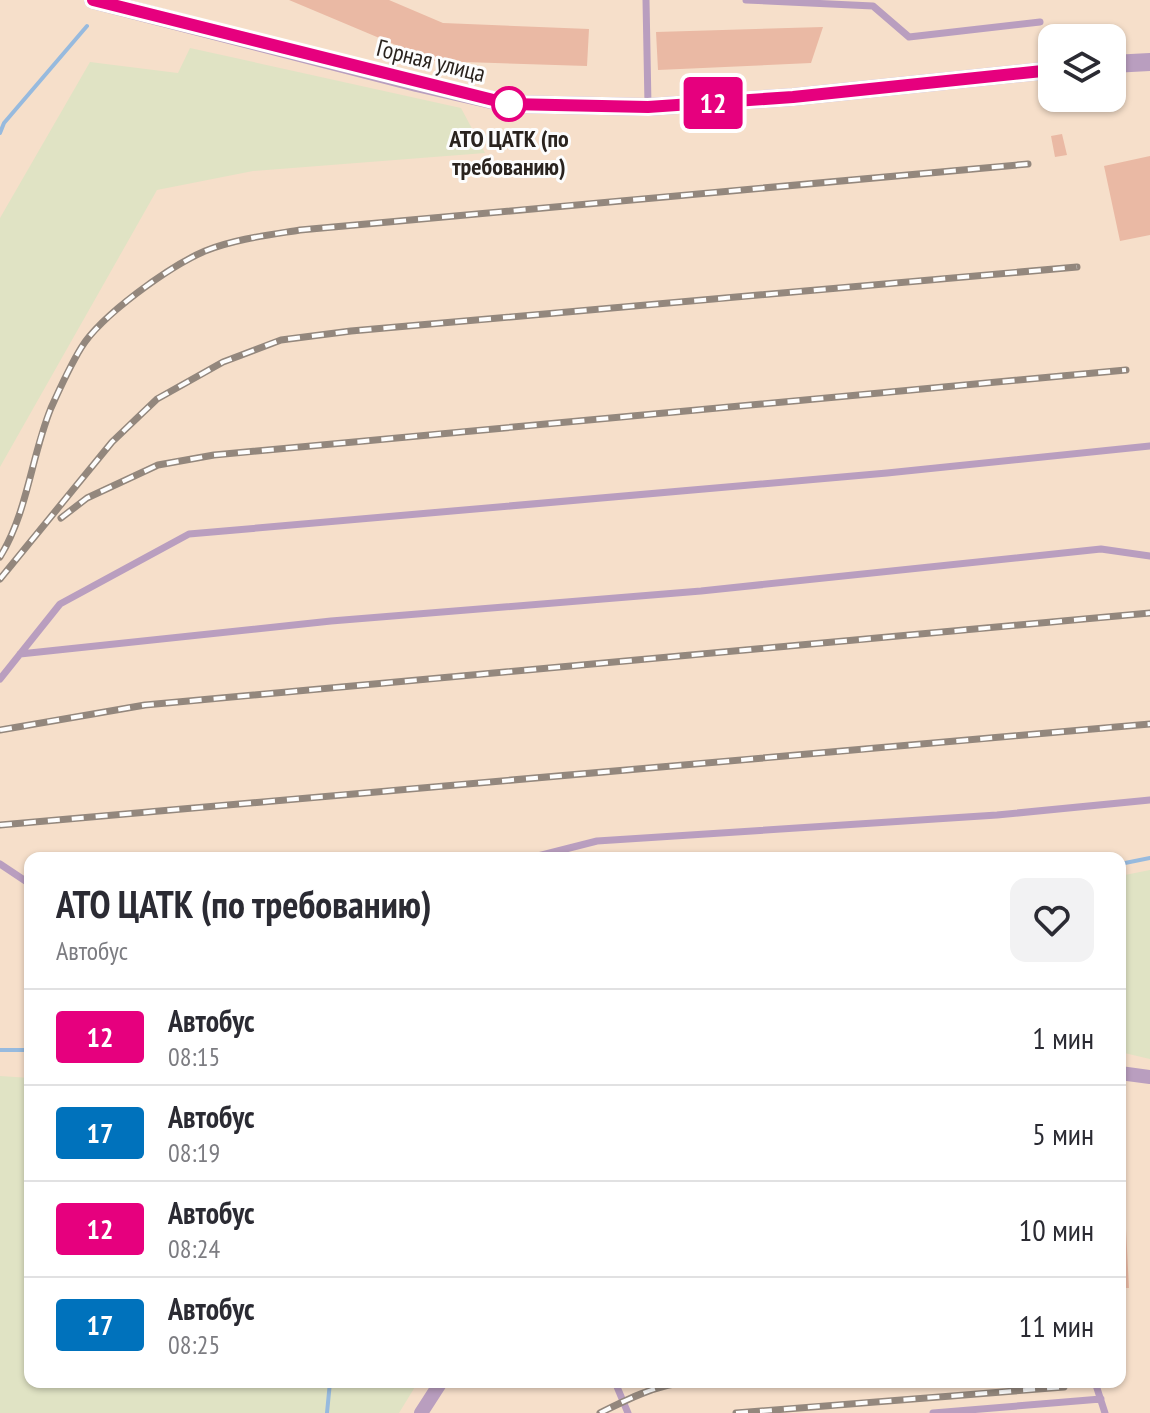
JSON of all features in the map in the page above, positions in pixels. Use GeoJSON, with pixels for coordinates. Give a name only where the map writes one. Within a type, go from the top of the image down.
{"type":"FeatureCollection","features":[{"type":"Feature","properties":{"kind":"street","name":"Горная улица"},"geometry":{"type":"LineString","coordinates":[[93,0],[509,104],[648,107],[793,97],[1038,71]]}},
{"type":"Feature","properties":{"kind":"street"},"geometry":{"type":"LineString","coordinates":[[1126,63],[1150,62]]}},
{"type":"Feature","properties":{"kind":"street"},"geometry":{"type":"LineString","coordinates":[[1126,1074],[1150,1077]]}},
{"type":"Feature","properties":{"kind":"street"},"geometry":{"type":"LineString","coordinates":[[421,1413],[437,1388]]}},
{"type":"Feature","properties":{"kind":"lane"},"geometry":{"type":"LineString","coordinates":[[646,0],[648,107]]}},
{"type":"Feature","properties":{"kind":"lane"},"geometry":{"type":"LineString","coordinates":[[746,0],[873,6],[909,37],[1040,22]]}},
{"type":"Feature","properties":{"kind":"lane"},"geometry":{"type":"LineString","coordinates":[[0,679],[60,604],[189,534],[887,473],[1150,446]]}},
{"type":"Feature","properties":{"kind":"lane"},"geometry":{"type":"LineString","coordinates":[[20,654],[331,621],[701,591],[1101,549],[1150,556]]}},
{"type":"Feature","properties":{"kind":"lane"},"geometry":{"type":"LineString","coordinates":[[554,852],[597,841],[997,815],[1150,800]]}},
{"type":"Feature","properties":{"kind":"lane"},"geometry":{"type":"LineString","coordinates":[[0,864],[24,880]]}},
{"type":"Feature","properties":{"kind":"lane"},"geometry":{"type":"LineString","coordinates":[[618,1388],[628,1413]]}},
{"type":"Feature","properties":{"kind":"lane"},"geometry":{"type":"LineString","coordinates":[[1097,1388],[1105,1413]]}},
{"type":"Feature","properties":{"kind":"lane"},"geometry":{"type":"LineString","coordinates":[[933,1413],[1101,1399]]}},
{"type":"Feature","properties":{"kind":"shaded area"},"geometry":{"type":"Polygon","coordinates":[[[0,0],[1150,0],[1150,1413],[0,1413],[0,0]]]}},
{"type":"Feature","properties":{"kind":"green space"},"geometry":{"type":"Polygon","coordinates":[[[190,48],[461,108],[485,153],[253,171],[157,190],[0,467],[0,218],[90,62],[178,73],[190,48]]]}},
{"type":"Feature","properties":{"kind":"green space"},"geometry":{"type":"Polygon","coordinates":[[[1150,870],[1150,1059],[1126,1053],[1126,875],[1150,870]]]}},
{"type":"Feature","properties":{"kind":"green space"},"geometry":{"type":"Polygon","coordinates":[[[0,1076],[24,1078],[24,1388],[414,1388],[399,1413],[0,1413],[0,1076]]]}},
{"type":"Feature","properties":{"kind":"building"},"geometry":{"type":"Polygon","coordinates":[[[289,0],[389,0],[443,23],[589,29],[587,66],[434,61],[289,0]]]}},
{"type":"Feature","properties":{"kind":"building"},"geometry":{"type":"Polygon","coordinates":[[[823,27],[811,63],[658,70],[656,32],[823,27]]]}},
{"type":"Feature","properties":{"kind":"building"},"geometry":{"type":"Polygon","coordinates":[[[1062,134],[1067,155],[1055,157],[1051,136],[1062,134]]]}},
{"type":"Feature","properties":{"kind":"building"},"geometry":{"type":"Polygon","coordinates":[[[1150,156],[1150,235],[1120,241],[1104,166],[1150,156]]]}},
{"type":"Feature","properties":{"kind":"building"},"geometry":{"type":"Polygon","coordinates":[[[1126,1229],[1129,1288],[1126,1288],[1126,1229]]]}},
{"type":"Feature","properties":{"kind":"waterway"},"geometry":{"type":"LineString","coordinates":[[0,133],[4,123],[87,26]]}},
{"type":"Feature","properties":{"kind":"waterway"},"geometry":{"type":"LineString","coordinates":[[1126,863],[1150,858]]}},
{"type":"Feature","properties":{"kind":"waterway"},"geometry":{"type":"LineString","coordinates":[[0,1050],[24,1050]]}},
{"type":"Feature","properties":{"kind":"waterway"},"geometry":{"type":"LineString","coordinates":[[327,1413],[329,1388]]}},
{"type":"Feature","properties":{"kind":"railway"},"geometry":{"type":"LineString","coordinates":[[0,557],[17,521],[51,408],[81,348],[104,321],[137,293],[205,251],[240,240],[300,230],[1028,164]]}},
{"type":"Feature","properties":{"kind":"railway"},"geometry":{"type":"LineString","coordinates":[[0,579],[112,442],[157,399],[223,362],[281,340],[351,331],[1077,267]]}},
{"type":"Feature","properties":{"kind":"railway"},"geometry":{"type":"LineString","coordinates":[[61,518],[87,498],[158,465],[214,455],[1126,370]]}},
{"type":"Feature","properties":{"kind":"railway"},"geometry":{"type":"LineString","coordinates":[[0,730],[145,705],[1150,613]]}},
{"type":"Feature","properties":{"kind":"railway"},"geometry":{"type":"LineString","coordinates":[[0,825],[1150,724]]}},
{"type":"Feature","properties":{"kind":"railway"},"geometry":{"type":"LineString","coordinates":[[600,1413],[658,1388]]}},
{"type":"Feature","properties":{"kind":"railway"},"geometry":{"type":"LineString","coordinates":[[736,1413],[1051,1388]]}},
{"type":"Feature","properties":{"kind":"bus line","name":"12"},"geometry":{"type":"LineString","coordinates":[[93,0],[509,104],[648,107],[793,97],[1038,71]]}},
{"type":"Feature","properties":{"kind":"place","name":"АТО ЦАТК (по требованию)"},"geometry":{"type":"Point","coordinates":[509,104]}}]}
